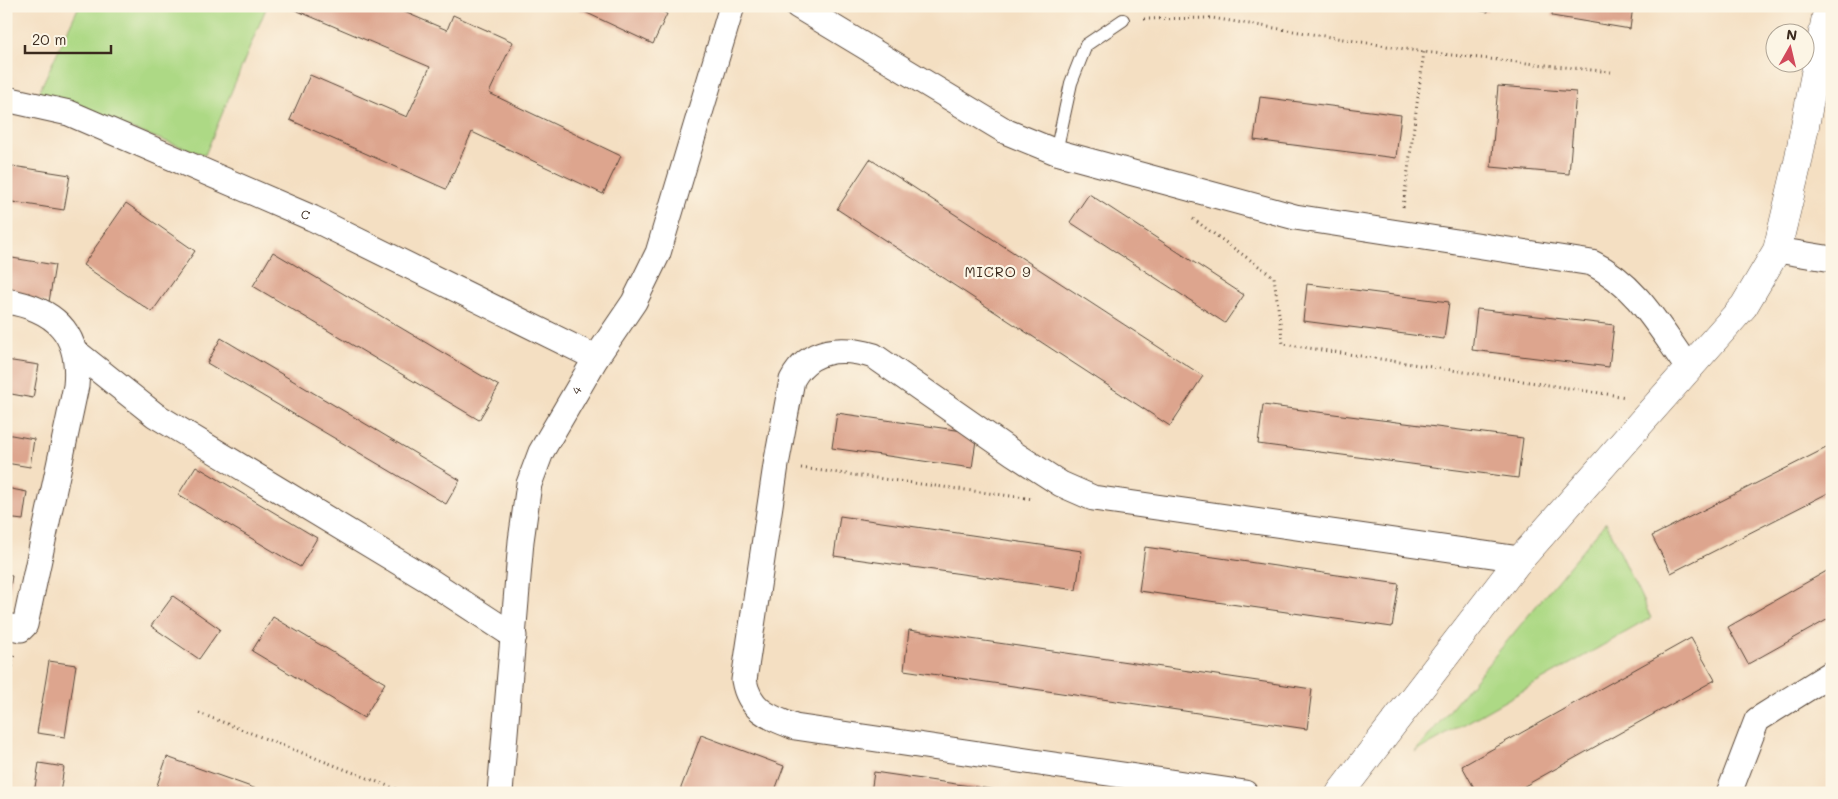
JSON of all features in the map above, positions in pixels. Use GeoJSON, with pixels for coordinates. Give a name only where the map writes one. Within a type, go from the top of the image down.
{"type":"FeatureCollection","features":[{"type":"Feature","properties":{"kind":"street","name":"4"},"geometry":{"type":"LineString","coordinates":[[500,793],[521,541],[529,484],[541,452],[596,358],[634,302],[658,253],[732,6]]}},
{"type":"Feature","properties":{"kind":"street"},"geometry":{"type":"LineString","coordinates":[[798,6],[1007,132],[1056,152],[1268,211],[1592,263],[1618,278],[1636,294],[1689,369]]}},
{"type":"Feature","properties":{"kind":"street"},"geometry":{"type":"LineString","coordinates":[[1340,793],[1520,559],[1657,402],[1689,369],[1744,306],[1777,250],[1798,162],[1828,6]]}},
{"type":"Feature","properties":{"kind":"street","name":"C"},"geometry":{"type":"LineString","coordinates":[[6,99],[69,113],[312,218],[596,358]]}},
{"type":"Feature","properties":{"kind":"street"},"geometry":{"type":"LineString","coordinates":[[1777,250],[1832,259]]}},
{"type":"Feature","properties":{"kind":"street"},"geometry":{"type":"LineString","coordinates":[[6,302],[29,305],[46,313],[66,334],[76,352],[155,415],[430,581],[514,636]]}},
{"type":"Feature","properties":{"kind":"street"},"geometry":{"type":"LineString","coordinates":[[1245,793],[795,727],[764,713],[754,705],[748,696],[744,680],[776,465],[792,380],[797,370],[806,360],[834,350],[858,351],[874,356],[1013,453],[1061,484],[1093,498],[1520,559]]}},
{"type":"Feature","properties":{"kind":"street"},"geometry":{"type":"LineString","coordinates":[[14,628],[26,625],[76,386],[76,352]]}},
{"type":"Feature","properties":{"kind":"street"},"geometry":{"type":"LineString","coordinates":[[1729,793],[1757,720],[1832,673]]}},
{"type":"Feature","properties":{"kind":"lane"},"geometry":{"type":"LineString","coordinates":[[1056,152],[1071,83],[1086,45],[1123,20]]}},
{"type":"Feature","properties":{"kind":"path"},"geometry":{"type":"LineString","coordinates":[[1123,20],[1212,18],[1424,52],[1612,72]]}},
{"type":"Feature","properties":{"kind":"path"},"geometry":{"type":"LineString","coordinates":[[1400,233],[1424,52]]}},
{"type":"Feature","properties":{"kind":"path"},"geometry":{"type":"LineString","coordinates":[[1189,217],[1274,277],[1283,344],[1657,402]]}},
{"type":"Feature","properties":{"kind":"path"},"geometry":{"type":"LineString","coordinates":[[6,696],[14,628]]}},
{"type":"Feature","properties":{"kind":"path"},"geometry":{"type":"LineString","coordinates":[[199,714],[406,793]]}},
{"type":"Feature","properties":{"kind":"green space"},"geometry":{"type":"Polygon","coordinates":[[[79,6],[267,6],[205,155],[37,96],[79,6]]]}},
{"type":"Feature","properties":{"kind":"green space"},"geometry":{"type":"Polygon","coordinates":[[[1606,522],[1651,618],[1415,752],[1606,522]]]}},
{"type":"Feature","properties":{"kind":"building"},"geometry":{"type":"Polygon","coordinates":[[[295,6],[390,6],[447,30],[453,15],[513,42],[489,93],[621,156],[603,194],[472,132],[446,189],[290,120],[310,75],[407,117],[430,67],[293,9],[295,6]]]}},
{"type":"Feature","properties":{"kind":"building"},"geometry":{"type":"Polygon","coordinates":[[[572,6],[652,6],[667,14],[653,44],[572,6]]]}},
{"type":"Feature","properties":{"kind":"building"},"geometry":{"type":"Polygon","coordinates":[[[1454,6],[1489,6],[1488,12],[1454,6]]]}},
{"type":"Feature","properties":{"kind":"building"},"geometry":{"type":"Polygon","coordinates":[[[1553,6],[1633,6],[1630,29],[1552,16],[1553,6]]]}},
{"type":"Feature","properties":{"kind":"building"},"geometry":{"type":"Polygon","coordinates":[[[1498,86],[1576,92],[1569,174],[1491,167],[1498,86]]]}},
{"type":"Feature","properties":{"kind":"building"},"geometry":{"type":"Polygon","coordinates":[[[1260,97],[1401,115],[1396,158],[1254,140],[1260,97]]]}},
{"type":"Feature","properties":{"kind":"building"},"geometry":{"type":"Polygon","coordinates":[[[870,159],[1203,376],[1170,426],[837,209],[870,159]]]}},
{"type":"Feature","properties":{"kind":"building"},"geometry":{"type":"Polygon","coordinates":[[[6,165],[70,175],[64,210],[6,201],[6,165]]]}},
{"type":"Feature","properties":{"kind":"building"},"geometry":{"type":"Polygon","coordinates":[[[1089,194],[1244,295],[1225,323],[1070,222],[1089,194]]]}},
{"type":"Feature","properties":{"kind":"building"},"geometry":{"type":"Polygon","coordinates":[[[126,203],[195,251],[152,312],[83,265],[126,203]]]}},
{"type":"Feature","properties":{"kind":"building"},"geometry":{"type":"Polygon","coordinates":[[[273,252],[499,386],[479,420],[253,286],[273,252]]]}},
{"type":"Feature","properties":{"kind":"building"},"geometry":{"type":"Polygon","coordinates":[[[6,257],[55,265],[49,302],[6,296],[6,257]]]}},
{"type":"Feature","properties":{"kind":"building"},"geometry":{"type":"Polygon","coordinates":[[[1307,284],[1449,302],[1444,339],[1303,321],[1307,284]]]}},
{"type":"Feature","properties":{"kind":"building"},"geometry":{"type":"Polygon","coordinates":[[[1477,309],[1614,325],[1609,367],[1472,350],[1477,309]]]}},
{"type":"Feature","properties":{"kind":"building"},"geometry":{"type":"Polygon","coordinates":[[[221,338],[460,480],[446,504],[207,363],[221,338]]]}},
{"type":"Feature","properties":{"kind":"building"},"geometry":{"type":"Polygon","coordinates":[[[6,360],[39,365],[33,398],[6,393],[6,360]]]}},
{"type":"Feature","properties":{"kind":"building"},"geometry":{"type":"Polygon","coordinates":[[[1263,405],[1523,438],[1518,478],[1258,444],[1263,405]]]}},
{"type":"Feature","properties":{"kind":"building"},"geometry":{"type":"Polygon","coordinates":[[[837,413],[977,433],[972,468],[832,448],[837,413]]]}},
{"type":"Feature","properties":{"kind":"building"},"geometry":{"type":"Polygon","coordinates":[[[6,434],[34,439],[30,467],[6,463],[6,434]]]}},
{"type":"Feature","properties":{"kind":"building"},"geometry":{"type":"Polygon","coordinates":[[[1832,445],[1832,491],[1671,573],[1652,536],[1832,445]]]}},
{"type":"Feature","properties":{"kind":"building"},"geometry":{"type":"Polygon","coordinates":[[[196,466],[317,538],[300,567],[178,495],[196,466]]]}},
{"type":"Feature","properties":{"kind":"building"},"geometry":{"type":"Polygon","coordinates":[[[6,488],[27,492],[23,520],[6,518],[6,488]]]}},
{"type":"Feature","properties":{"kind":"building"},"geometry":{"type":"Polygon","coordinates":[[[840,516],[1082,551],[1076,590],[834,556],[840,516]]]}},
{"type":"Feature","properties":{"kind":"building"},"geometry":{"type":"Polygon","coordinates":[[[1145,547],[1399,584],[1392,627],[1139,591],[1145,547]]]}},
{"type":"Feature","properties":{"kind":"building"},"geometry":{"type":"Polygon","coordinates":[[[1832,568],[1832,617],[1748,664],[1728,627],[1832,568]]]}},
{"type":"Feature","properties":{"kind":"building"},"geometry":{"type":"Polygon","coordinates":[[[6,575],[12,576],[7,605],[6,605],[6,575]]]}},
{"type":"Feature","properties":{"kind":"building"},"geometry":{"type":"Polygon","coordinates":[[[173,596],[220,629],[199,659],[151,626],[173,596]]]}},
{"type":"Feature","properties":{"kind":"building"},"geometry":{"type":"Polygon","coordinates":[[[273,617],[385,683],[364,718],[252,651],[273,617]]]}},
{"type":"Feature","properties":{"kind":"building"},"geometry":{"type":"Polygon","coordinates":[[[909,630],[1312,689],[1307,729],[904,670],[909,630]]]}},
{"type":"Feature","properties":{"kind":"building"},"geometry":{"type":"Polygon","coordinates":[[[1691,638],[1715,680],[1512,793],[1477,793],[1462,766],[1691,638]]]}},
{"type":"Feature","properties":{"kind":"building"},"geometry":{"type":"Polygon","coordinates":[[[49,661],[76,665],[65,737],[37,733],[49,661]]]}},
{"type":"Feature","properties":{"kind":"building"},"geometry":{"type":"Polygon","coordinates":[[[701,735],[784,766],[774,793],[679,793],[701,735]]]}},
{"type":"Feature","properties":{"kind":"building"},"geometry":{"type":"Polygon","coordinates":[[[167,757],[265,793],[171,793],[156,788],[167,757]]]}},
{"type":"Feature","properties":{"kind":"building"},"geometry":{"type":"Polygon","coordinates":[[[39,763],[64,767],[60,793],[34,793],[39,763]]]}},
{"type":"Feature","properties":{"kind":"building"},"geometry":{"type":"Polygon","coordinates":[[[874,772],[1011,792],[1011,793],[871,793],[874,772]]]}},
{"type":"Feature","properties":{"kind":"district","name":"MICRO 9"},"geometry":{"type":"Point","coordinates":[998,272]}}]}
